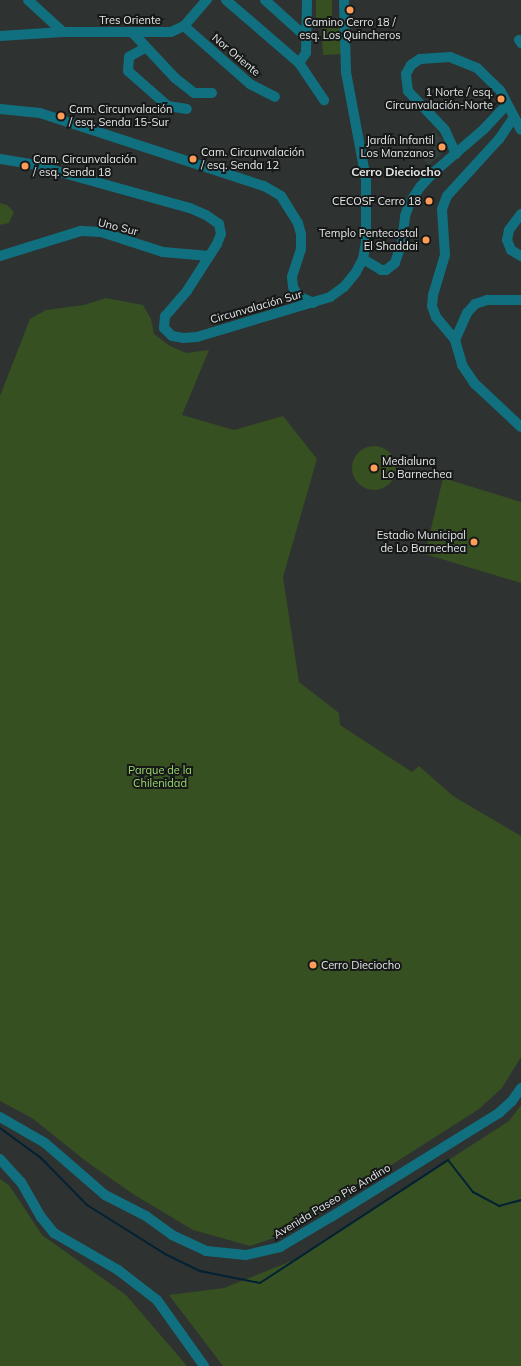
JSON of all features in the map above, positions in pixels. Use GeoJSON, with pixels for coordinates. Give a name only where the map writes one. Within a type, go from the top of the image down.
{"type":"FeatureCollection","features":[{"type":"Feature","properties":{"kind":"street"},"geometry":{"type":"LineString","coordinates":[[28,0],[63,32]]}},
{"type":"Feature","properties":{"kind":"street"},"geometry":{"type":"LineString","coordinates":[[184,26],[207,0]]}},
{"type":"Feature","properties":{"kind":"street"},"geometry":{"type":"LineString","coordinates":[[226,0],[299,63],[324,100]]}},
{"type":"Feature","properties":{"kind":"street"},"geometry":{"type":"LineString","coordinates":[[264,0],[306,37]]}},
{"type":"Feature","properties":{"kind":"street"},"geometry":{"type":"LineString","coordinates":[[299,63],[306,53],[307,0]]}},
{"type":"Feature","properties":{"kind":"street"},"geometry":{"type":"LineString","coordinates":[[314,303],[330,297],[344,287],[362,260],[366,242],[366,179],[346,72],[344,0]]}},
{"type":"Feature","properties":{"kind":"street","name":"Tres Oriente"},"geometry":{"type":"LineString","coordinates":[[0,36],[63,32],[171,32],[184,26]]}},
{"type":"Feature","properties":{"kind":"street","name":"Nor Oriente"},"geometry":{"type":"LineString","coordinates":[[184,26],[250,84],[275,97]]}},
{"type":"Feature","properties":{"kind":"street"},"geometry":{"type":"LineString","coordinates":[[132,32],[145,48],[194,93],[212,93]]}},
{"type":"Feature","properties":{"kind":"street"},"geometry":{"type":"LineString","coordinates":[[145,48],[129,57],[128,71],[168,106],[187,109]]}},
{"type":"Feature","properties":{"kind":"street"},"geometry":{"type":"LineString","coordinates":[[456,154],[445,130],[410,95],[406,79],[411,66],[423,58],[443,57],[462,60],[477,68],[495,83],[507,104],[518,118],[521,130]]}},
{"type":"Feature","properties":{"kind":"street"},"geometry":{"type":"LineString","coordinates":[[362,260],[381,270],[386,270],[395,263],[410,202],[434,172],[456,154],[507,104]]}},
{"type":"Feature","properties":{"kind":"street","name":"Circunvalación Sur"},"geometry":{"type":"LineString","coordinates":[[0,109],[40,113],[264,186],[282,196],[298,223],[301,234],[301,249],[292,277],[293,287],[298,296],[314,303]]}},
{"type":"Feature","properties":{"kind":"street"},"geometry":{"type":"LineString","coordinates":[[518,118],[447,196],[442,209],[445,255],[432,295],[432,306],[436,317],[455,340],[462,365],[474,383],[521,427]]}},
{"type":"Feature","properties":{"kind":"street","name":"Circunvalación Sur"},"geometry":{"type":"LineString","coordinates":[[0,159],[37,166],[206,214],[219,224],[221,229],[219,240],[187,291],[166,313],[164,325],[172,336],[183,338],[197,337],[314,303]]}},
{"type":"Feature","properties":{"kind":"street"},"geometry":{"type":"LineString","coordinates":[[521,214],[511,226],[507,240],[511,250],[521,256]]}},
{"type":"Feature","properties":{"kind":"street","name":"Uno Sur"},"geometry":{"type":"LineString","coordinates":[[0,256],[80,231],[101,232],[164,252],[209,256]]}},
{"type":"Feature","properties":{"kind":"street"},"geometry":{"type":"LineString","coordinates":[[455,340],[468,313],[475,304],[487,300],[521,300]]}},
{"type":"Feature","properties":{"kind":"street","name":"Avenida Paseo Pie Andino"},"geometry":{"type":"LineString","coordinates":[[0,1117],[45,1143],[105,1195],[146,1216],[172,1235],[206,1251],[246,1255],[280,1247],[331,1217],[499,1113],[512,1101],[521,1088]]}},
{"type":"Feature","properties":{"kind":"street"},"geometry":{"type":"LineString","coordinates":[[0,1159],[21,1182],[41,1216],[54,1233],[118,1270],[157,1300],[204,1366]]}},
{"type":"Feature","properties":{"kind":"shaded area","name":"Jardín Infantil Los Manzanos"},"geometry":{"type":"Polygon","coordinates":[[[434,130],[449,147],[429,165],[422,158],[436,146],[427,136],[434,130]]]}},
{"type":"Feature","properties":{"kind":"green space"},"geometry":{"type":"Polygon","coordinates":[[[316,0],[332,0],[332,22],[316,22],[316,0]]]}},
{"type":"Feature","properties":{"kind":"green space"},"geometry":{"type":"Polygon","coordinates":[[[340,24],[342,54],[323,55],[321,25],[340,24]]]}},
{"type":"Feature","properties":{"kind":"green space"},"geometry":{"type":"Polygon","coordinates":[[[0,203],[7,205],[14,212],[9,223],[0,225],[0,203]]]}},
{"type":"Feature","properties":{"kind":"green space","name":"Parque de la Chilenidad"},"geometry":{"type":"Polygon","coordinates":[[[106,298],[143,305],[151,319],[154,334],[170,346],[186,353],[209,350],[182,415],[234,430],[283,416],[317,459],[283,577],[299,682],[339,713],[340,725],[412,772],[419,766],[453,796],[521,836],[521,1057],[502,1088],[479,1109],[282,1235],[250,1246],[193,1230],[133,1194],[87,1162],[32,1118],[0,1101],[0,396],[30,319],[46,310],[84,305],[106,298]]]}},
{"type":"Feature","properties":{"kind":"green space","name":"Medialuna Lo Barnechea"},"geometry":{"type":"Polygon","coordinates":[[[374,446],[386,450],[392,456],[396,468],[392,480],[386,486],[374,490],[362,486],[356,480],[352,468],[356,456],[362,450],[374,446]]]}},
{"type":"Feature","properties":{"kind":"green space","name":"Estadio Municipal de Lo Barnechea"},"geometry":{"type":"Polygon","coordinates":[[[443,478],[521,502],[521,583],[425,554],[443,478]]]}},
{"type":"Feature","properties":{"kind":"green space"},"geometry":{"type":"Polygon","coordinates":[[[521,1105],[521,1366],[223,1366],[169,1295],[224,1288],[294,1260],[509,1121],[521,1105]]]}},
{"type":"Feature","properties":{"kind":"green space"},"geometry":{"type":"Polygon","coordinates":[[[0,1179],[9,1185],[42,1235],[126,1295],[187,1366],[0,1366],[0,1179]]]}},
{"type":"Feature","properties":{"kind":"waterway"},"geometry":{"type":"LineString","coordinates":[[0,1128],[41,1158],[87,1205],[165,1254],[200,1271],[260,1283],[448,1160],[473,1192],[499,1206],[521,1200]]}},
{"type":"Feature","properties":{"kind":"place","name":"Camino Cerro 18 / esq. Los Quincheros"},"geometry":{"type":"Point","coordinates":[350,10]}},
{"type":"Feature","properties":{"kind":"place","name":"1 Norte / esq. Circunvalación-Norte"},"geometry":{"type":"Point","coordinates":[501,99]}},
{"type":"Feature","properties":{"kind":"place","name":"Cam. Circunvalación / esq. Senda 15-Sur"},"geometry":{"type":"Point","coordinates":[61,116]}},
{"type":"Feature","properties":{"kind":"place","name":"Jardín Infantil Los Manzanos"},"geometry":{"type":"Point","coordinates":[442,147]}},
{"type":"Feature","properties":{"kind":"place","name":"Cam. Circunvalación / esq. Senda 12"},"geometry":{"type":"Point","coordinates":[193,159]}},
{"type":"Feature","properties":{"kind":"place","name":"Cam. Circunvalación / esq. Senda 18"},"geometry":{"type":"Point","coordinates":[25,166]}},
{"type":"Feature","properties":{"kind":"place","name":"CECOSF Cerro 18"},"geometry":{"type":"Point","coordinates":[429,201]}},
{"type":"Feature","properties":{"kind":"place","name":"Templo Pentecostal El Shaddai"},"geometry":{"type":"Point","coordinates":[426,240]}},
{"type":"Feature","properties":{"kind":"place","name":"Medialuna Lo Barnechea"},"geometry":{"type":"Point","coordinates":[374,468]}},
{"type":"Feature","properties":{"kind":"place","name":"Estadio Municipal de Lo Barnechea"},"geometry":{"type":"Point","coordinates":[474,542]}},
{"type":"Feature","properties":{"kind":"place","name":"Cerro Dieciocho"},"geometry":{"type":"Point","coordinates":[313,965]}},
{"type":"Feature","properties":{"kind":"district","name":"Cerro Dieciocho"},"geometry":{"type":"Point","coordinates":[396,172]}}]}
